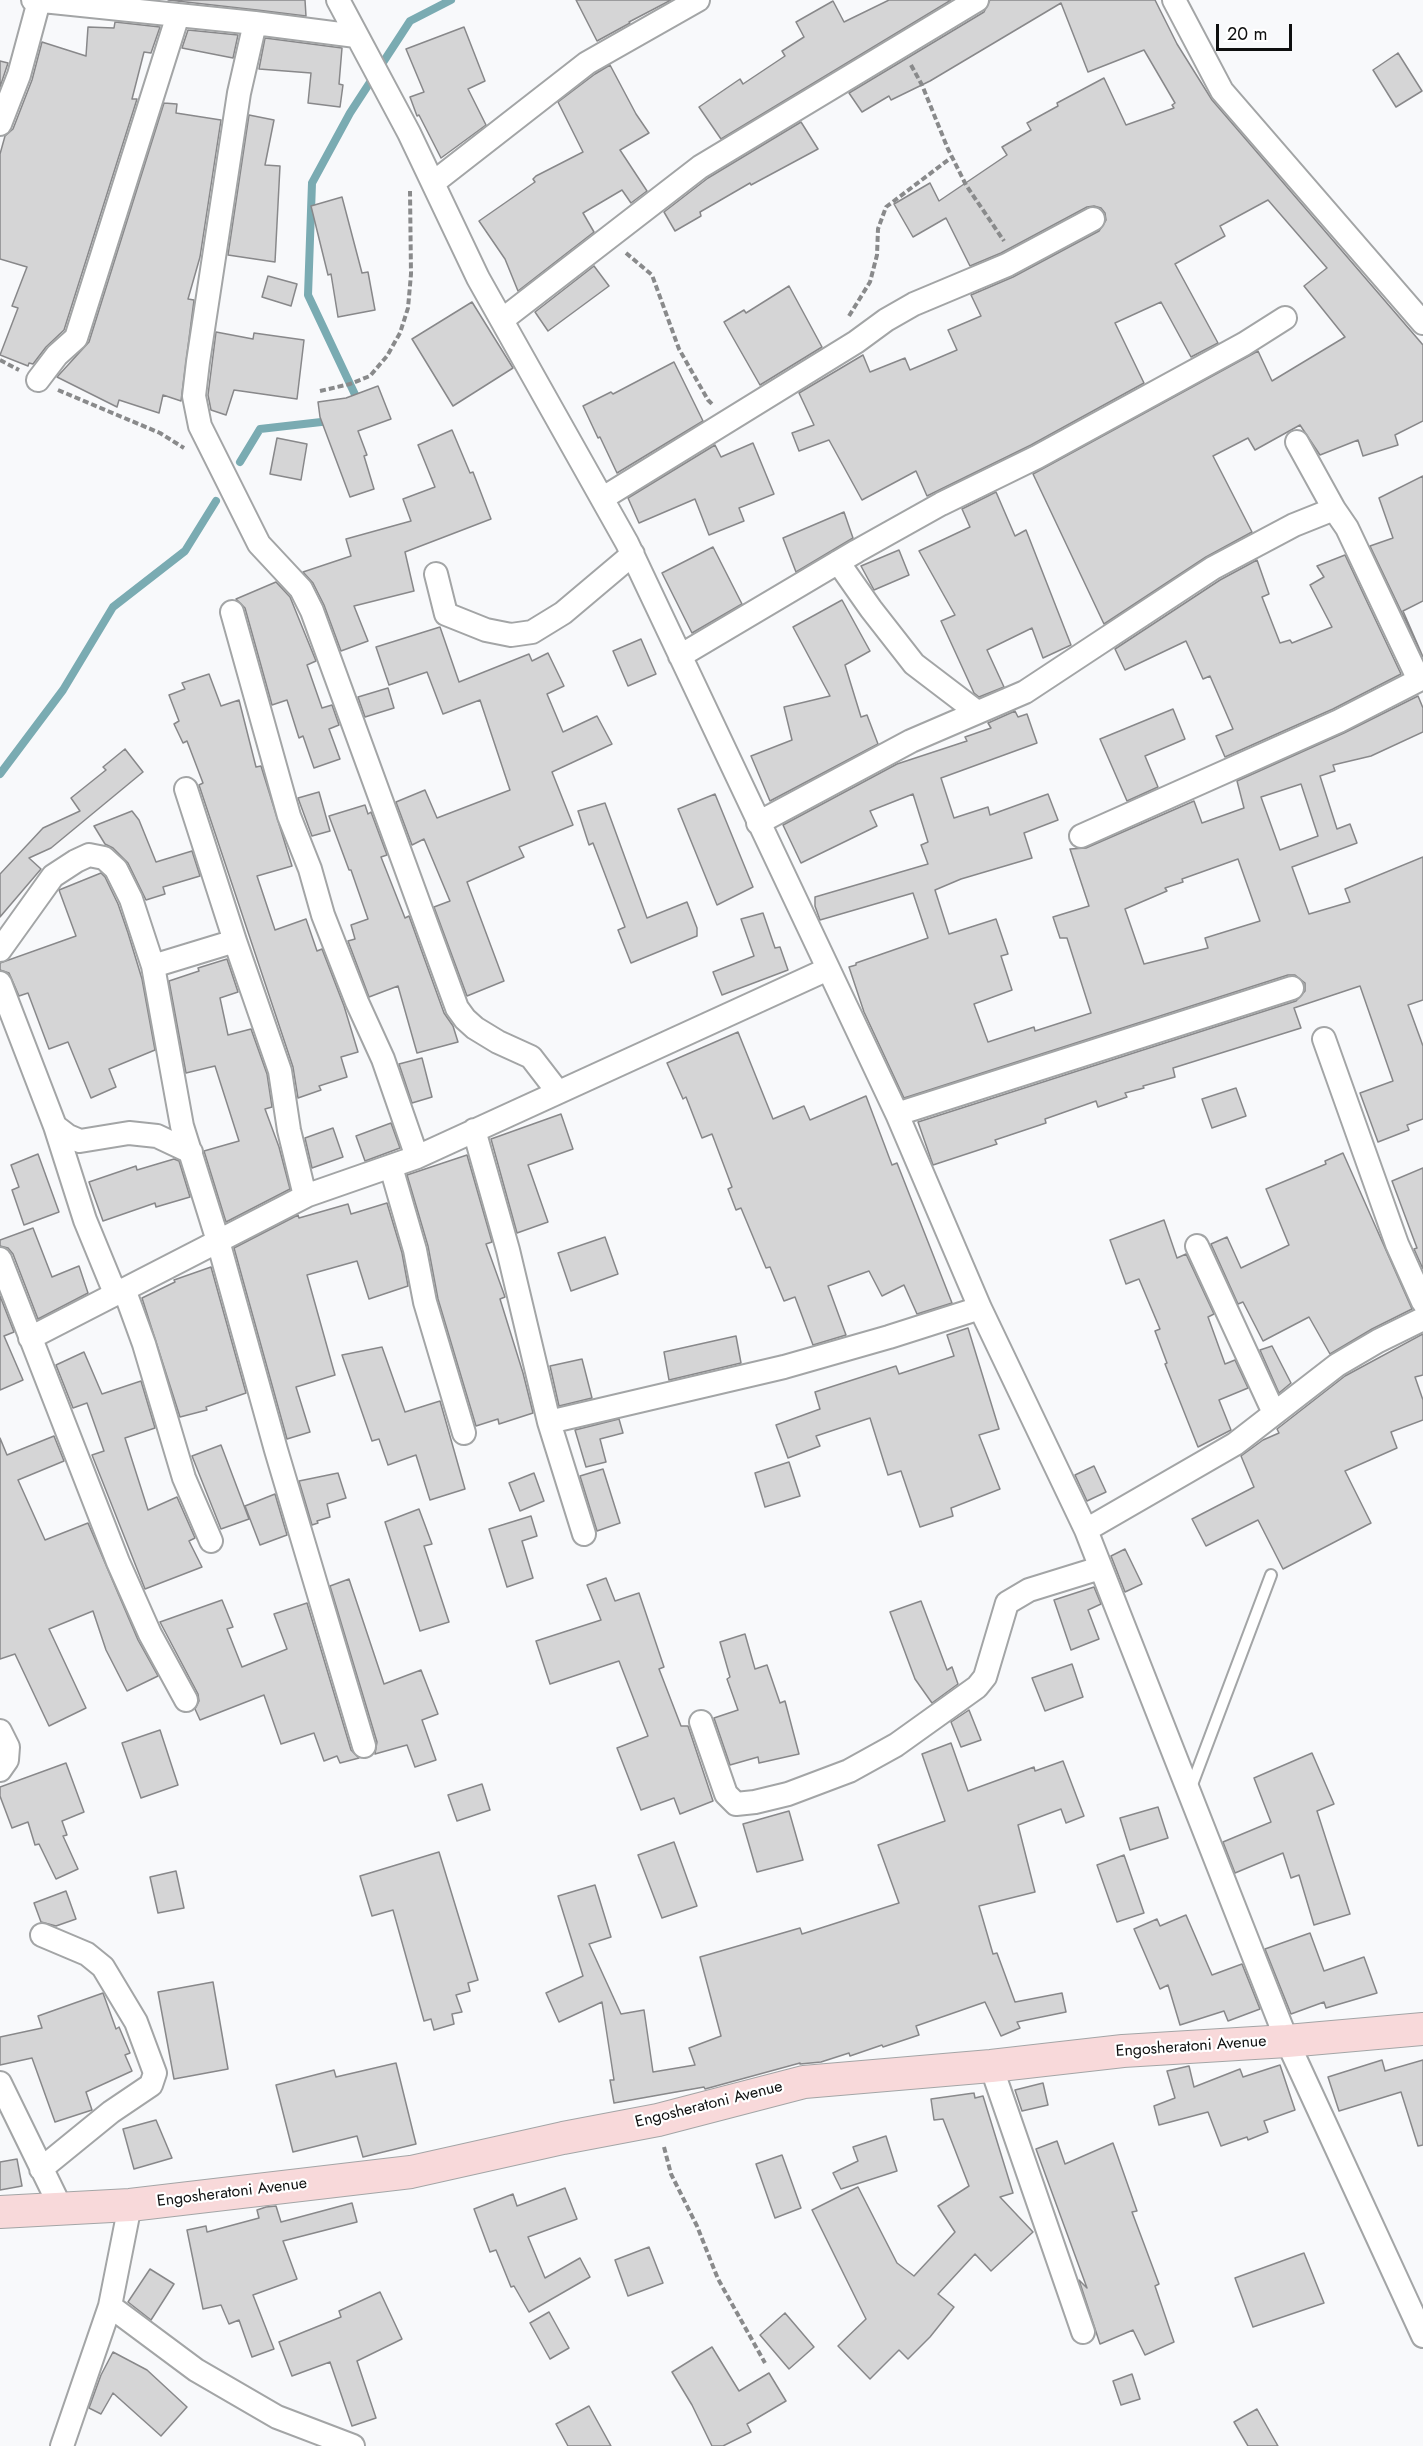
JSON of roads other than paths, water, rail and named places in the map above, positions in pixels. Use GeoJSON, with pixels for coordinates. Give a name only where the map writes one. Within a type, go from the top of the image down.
{"type":"FeatureCollection","features":[{"type":"Feature","properties":{"kind":"street"},"geometry":{"type":"LineString","coordinates":[[33,0],[356,36]]}},
{"type":"Feature","properties":{"kind":"street"},"geometry":{"type":"LineString","coordinates":[[338,0],[409,133],[478,278],[633,554],[897,1114],[980,1308],[1086,1530],[1287,2041],[1423,2336]]}},
{"type":"Feature","properties":{"kind":"street"},"geometry":{"type":"LineString","coordinates":[[433,183],[587,63],[699,0]]}},
{"type":"Feature","properties":{"kind":"street"},"geometry":{"type":"LineString","coordinates":[[502,320],[616,230],[700,168],[977,0]]}},
{"type":"Feature","properties":{"kind":"street"},"geometry":{"type":"LineString","coordinates":[[1174,0],[1222,91],[1423,322]]}},
{"type":"Feature","properties":{"kind":"street"},"geometry":{"type":"LineString","coordinates":[[0,124],[19,75],[39,1]]}},
{"type":"Feature","properties":{"kind":"street"},"geometry":{"type":"LineString","coordinates":[[38,380],[57,355],[76,338],[178,15]]}},
{"type":"Feature","properties":{"kind":"street"},"geometry":{"type":"LineString","coordinates":[[255,23],[239,93],[198,362],[194,396],[200,426],[259,544],[301,589],[312,611],[457,1008],[475,1028],[498,1042],[531,1057],[558,1092]]}},
{"type":"Feature","properties":{"kind":"street"},"geometry":{"type":"LineString","coordinates":[[603,498],[914,304],[1016,260],[1093,219]]}},
{"type":"Feature","properties":{"kind":"street"},"geometry":{"type":"LineString","coordinates":[[680,656],[941,504],[1037,457],[1244,344],[1285,318]]}},
{"type":"Feature","properties":{"kind":"street"},"geometry":{"type":"LineString","coordinates":[[1081,836],[1339,721],[1421,679],[1352,538],[1297,442]]}},
{"type":"Feature","properties":{"kind":"street"},"geometry":{"type":"LineString","coordinates":[[758,823],[911,741],[1024,692],[1213,568],[1294,525],[1334,509]]}},
{"type":"Feature","properties":{"kind":"street"},"geometry":{"type":"LineString","coordinates":[[436,574],[446,614],[486,630],[511,635],[532,632],[563,613],[633,554]]}},
{"type":"Feature","properties":{"kind":"street"},"geometry":{"type":"LineString","coordinates":[[838,562],[914,664],[977,712]]}},
{"type":"Feature","properties":{"kind":"street"},"geometry":{"type":"LineString","coordinates":[[232,612],[290,816],[310,868],[323,915],[357,1002],[383,1059],[417,1157]]}},
{"type":"Feature","properties":{"kind":"street"},"geometry":{"type":"LineString","coordinates":[[186,789],[280,1071],[289,1130],[305,1196]]}},
{"type":"Feature","properties":{"kind":"street"},"geometry":{"type":"LineString","coordinates":[[0,950],[53,876],[89,855],[104,858],[116,869],[131,899],[153,966],[182,1126],[218,1241],[276,1450],[364,1746]]}},
{"type":"Feature","properties":{"kind":"street"},"geometry":{"type":"LineString","coordinates":[[153,966],[235,941]]}},
{"type":"Feature","properties":{"kind":"street"},"geometry":{"type":"LineString","coordinates":[[30,1338],[305,1196],[417,1157],[828,969]]}},
{"type":"Feature","properties":{"kind":"street"},"geometry":{"type":"LineString","coordinates":[[0,983],[55,1126],[85,1220],[144,1344],[184,1478],[211,1541]]}},
{"type":"Feature","properties":{"kind":"street"},"geometry":{"type":"LineString","coordinates":[[897,1114],[1292,988]]}},
{"type":"Feature","properties":{"kind":"street"},"geometry":{"type":"LineString","coordinates":[[1324,1039],[1397,1244],[1423,1302]]}},
{"type":"Feature","properties":{"kind":"street"},"geometry":{"type":"LineString","coordinates":[[55,1126],[68,1136],[80,1141],[129,1133],[157,1136],[190,1152]]}},
{"type":"Feature","properties":{"kind":"street"},"geometry":{"type":"LineString","coordinates":[[474,1130],[508,1250],[549,1422],[584,1534]]}},
{"type":"Feature","properties":{"kind":"street"},"geometry":{"type":"LineString","coordinates":[[391,1167],[415,1250],[425,1302],[464,1433]]}},
{"type":"Feature","properties":{"kind":"street"},"geometry":{"type":"LineString","coordinates":[[1197,1246],[1274,1413]]}},
{"type":"Feature","properties":{"kind":"street"},"geometry":{"type":"LineString","coordinates":[[0,1259],[118,1562],[150,1634],[186,1700]]}},
{"type":"Feature","properties":{"kind":"street"},"geometry":{"type":"LineString","coordinates":[[549,1422],[784,1367],[980,1308]]}},
{"type":"Feature","properties":{"kind":"street"},"geometry":{"type":"LineString","coordinates":[[1086,1530],[1235,1444],[1337,1365],[1378,1341],[1423,1319]]}},
{"type":"Feature","properties":{"kind":"street"},"geometry":{"type":"LineString","coordinates":[[701,1722],[726,1794],[736,1804],[788,1794],[839,1775],[897,1745],[977,1687],[985,1677],[1007,1603],[1014,1597],[1029,1590],[1100,1568]]}},
{"type":"Feature","properties":{"kind":"street"},"geometry":{"type":"LineString","coordinates":[[0,1731],[8,1747],[7,1760],[0,1770]]}},
{"type":"Feature","properties":{"kind":"street"},"geometry":{"type":"LineString","coordinates":[[41,2169],[111,2112],[152,2085],[155,2073],[136,2022],[103,1966],[87,1954],[42,1935]]}},
{"type":"Feature","properties":{"kind":"street","name":"Engosheratoni Avenue"},"geometry":{"type":"LineString","coordinates":[[0,2212],[130,2205],[411,2172],[657,2120],[804,2082],[991,2066],[1123,2051],[1287,2041],[1423,2028]]}},
{"type":"Feature","properties":{"kind":"street"},"geometry":{"type":"LineString","coordinates":[[991,2066],[1083,2332]]}},
{"type":"Feature","properties":{"kind":"street"},"geometry":{"type":"LineString","coordinates":[[0,2083],[61,2208]]}},
{"type":"Feature","properties":{"kind":"street"},"geometry":{"type":"LineString","coordinates":[[62,2446],[110,2307],[130,2205]]}},
{"type":"Feature","properties":{"kind":"street"},"geometry":{"type":"LineString","coordinates":[[110,2307],[195,2370],[277,2417],[353,2446]]}},
{"type":"Feature","properties":{"kind":"lane"},"geometry":{"type":"LineString","coordinates":[[1189,1793],[1271,1575]]}},
{"type":"Feature","properties":{"kind":"waterway"},"geometry":{"type":"LineString","coordinates":[[359,403],[308,295],[312,183],[350,113],[410,21],[451,0]]}},
{"type":"Feature","properties":{"kind":"waterway"},"geometry":{"type":"LineString","coordinates":[[240,462],[260,429],[330,421]]}},
{"type":"Feature","properties":{"kind":"waterway"},"geometry":{"type":"LineString","coordinates":[[0,774],[63,690],[113,607],[185,551],[216,501]]}}]}
